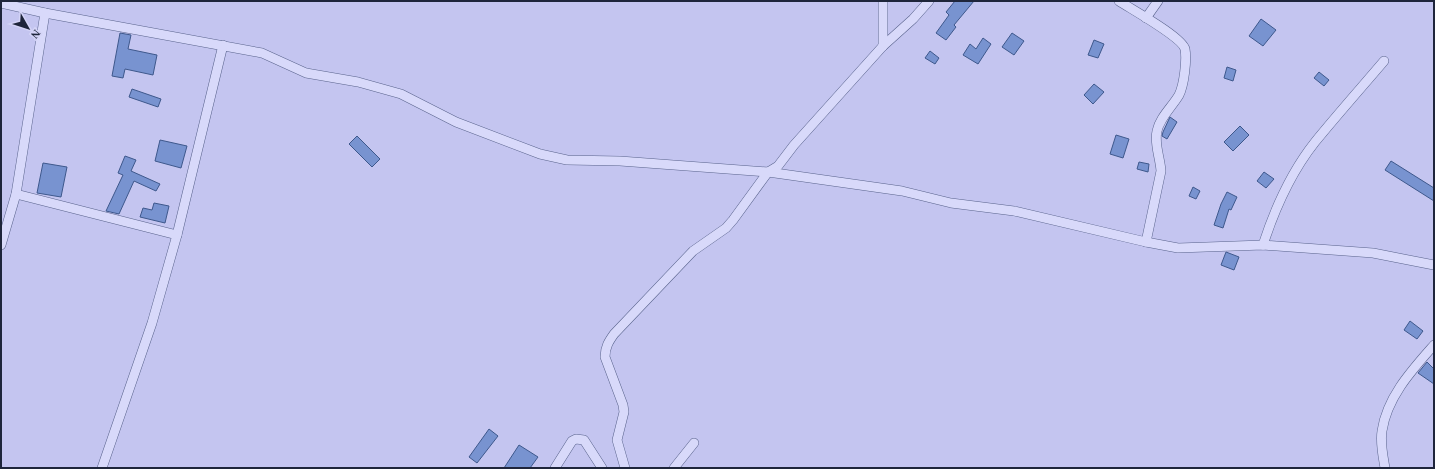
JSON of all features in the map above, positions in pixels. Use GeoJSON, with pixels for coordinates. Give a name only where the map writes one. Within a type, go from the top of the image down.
{"type":"FeatureCollection","features":[{"type":"Feature","properties":{"kind":"street"},"geometry":{"type":"LineString","coordinates":[[883,1],[883,46]]}},
{"type":"Feature","properties":{"kind":"street"},"geometry":{"type":"LineString","coordinates":[[625,468],[617,440],[624,412],[623,405],[605,357],[605,351],[614,334],[693,251],[726,228],[768,172],[778,166],[794,145],[883,46],[913,19],[929,1]]}},
{"type":"Feature","properties":{"kind":"street"},"geometry":{"type":"LineString","coordinates":[[1118,1],[1176,38],[1185,49],[1184,78],[1180,94],[1160,121],[1157,132],[1156,146],[1161,170],[1146,242]]}},
{"type":"Feature","properties":{"kind":"street"},"geometry":{"type":"LineString","coordinates":[[1146,18],[1158,1]]}},
{"type":"Feature","properties":{"kind":"street"},"geometry":{"type":"LineString","coordinates":[[1,3],[45,13],[262,53],[306,73],[358,82],[401,94],[456,122],[540,154],[567,160],[620,161],[768,172],[902,191],[951,204],[1014,211],[1178,248],[1263,245],[1373,253],[1434,264]]}},
{"type":"Feature","properties":{"kind":"street"},"geometry":{"type":"LineString","coordinates":[[1,245],[16,194],[45,13]]}},
{"type":"Feature","properties":{"kind":"street"},"geometry":{"type":"LineString","coordinates":[[102,468],[152,323],[177,235],[223,45]]}},
{"type":"Feature","properties":{"kind":"street"},"geometry":{"type":"LineString","coordinates":[[1263,245],[1270,222],[1290,181],[1314,143],[1384,61]]}},
{"type":"Feature","properties":{"kind":"street"},"geometry":{"type":"LineString","coordinates":[[16,194],[177,235]]}},
{"type":"Feature","properties":{"kind":"street"},"geometry":{"type":"LineString","coordinates":[[1385,468],[1382,432],[1387,412],[1409,373],[1434,345]]}},
{"type":"Feature","properties":{"kind":"street"},"geometry":{"type":"LineString","coordinates":[[555,468],[572,441],[576,439],[584,440],[602,468]]}},
{"type":"Feature","properties":{"kind":"street"},"geometry":{"type":"LineString","coordinates":[[674,468],[694,443]]}},
{"type":"Feature","properties":{"kind":"building"},"geometry":{"type":"Polygon","coordinates":[[[955,1],[974,1],[954,25],[956,27],[946,40],[936,33],[949,15],[946,12],[955,1]]]}},
{"type":"Feature","properties":{"kind":"building"},"geometry":{"type":"Polygon","coordinates":[[[1261,19],[1276,30],[1263,46],[1249,36],[1261,19]]]}},
{"type":"Feature","properties":{"kind":"building"},"geometry":{"type":"Polygon","coordinates":[[[120,33],[131,35],[128,49],[157,55],[153,75],[125,69],[123,78],[112,76],[120,33]]]}},
{"type":"Feature","properties":{"kind":"building"},"geometry":{"type":"Polygon","coordinates":[[[1012,33],[1024,41],[1014,55],[1002,47],[1012,33]]]}},
{"type":"Feature","properties":{"kind":"building"},"geometry":{"type":"Polygon","coordinates":[[[983,38],[991,44],[978,64],[963,55],[970,44],[976,49],[983,38]]]}},
{"type":"Feature","properties":{"kind":"building"},"geometry":{"type":"Polygon","coordinates":[[[1094,40],[1104,44],[1098,58],[1088,55],[1094,40]]]}},
{"type":"Feature","properties":{"kind":"building"},"geometry":{"type":"Polygon","coordinates":[[[930,51],[939,58],[935,64],[925,58],[930,51]]]}},
{"type":"Feature","properties":{"kind":"building"},"geometry":{"type":"Polygon","coordinates":[[[1227,67],[1236,70],[1233,81],[1224,78],[1227,67]]]}},
{"type":"Feature","properties":{"kind":"building"},"geometry":{"type":"Polygon","coordinates":[[[1319,72],[1329,80],[1324,86],[1314,78],[1319,72]]]}},
{"type":"Feature","properties":{"kind":"building"},"geometry":{"type":"Polygon","coordinates":[[[1094,84],[1104,92],[1093,104],[1084,95],[1094,84]]]}},
{"type":"Feature","properties":{"kind":"building"},"geometry":{"type":"Polygon","coordinates":[[[132,89],[161,99],[158,107],[129,97],[132,89]]]}},
{"type":"Feature","properties":{"kind":"building"},"geometry":{"type":"Polygon","coordinates":[[[1170,117],[1177,122],[1167,139],[1162,136],[1170,117]]]}},
{"type":"Feature","properties":{"kind":"building"},"geometry":{"type":"Polygon","coordinates":[[[1240,126],[1249,135],[1233,151],[1224,142],[1240,126]]]}},
{"type":"Feature","properties":{"kind":"building"},"geometry":{"type":"Polygon","coordinates":[[[1116,135],[1129,139],[1123,158],[1110,154],[1116,135]]]}},
{"type":"Feature","properties":{"kind":"building"},"geometry":{"type":"Polygon","coordinates":[[[357,136],[380,159],[372,167],[349,144],[357,136]]]}},
{"type":"Feature","properties":{"kind":"building"},"geometry":{"type":"Polygon","coordinates":[[[160,140],[187,146],[181,168],[155,161],[160,140]]]}},
{"type":"Feature","properties":{"kind":"building"},"geometry":{"type":"Polygon","coordinates":[[[125,156],[136,160],[131,171],[160,184],[156,191],[134,181],[119,214],[106,211],[123,175],[118,173],[125,156]]]}},
{"type":"Feature","properties":{"kind":"building"},"geometry":{"type":"Polygon","coordinates":[[[1391,161],[1434,188],[1434,201],[1385,170],[1391,161]]]}},
{"type":"Feature","properties":{"kind":"building"},"geometry":{"type":"Polygon","coordinates":[[[1139,162],[1149,164],[1148,172],[1137,169],[1139,162]]]}},
{"type":"Feature","properties":{"kind":"building"},"geometry":{"type":"Polygon","coordinates":[[[43,163],[67,167],[61,197],[37,193],[43,163]]]}},
{"type":"Feature","properties":{"kind":"building"},"geometry":{"type":"Polygon","coordinates":[[[1264,172],[1274,179],[1266,188],[1257,181],[1264,172]]]}},
{"type":"Feature","properties":{"kind":"building"},"geometry":{"type":"Polygon","coordinates":[[[1193,187],[1200,191],[1196,199],[1189,196],[1193,187]]]}},
{"type":"Feature","properties":{"kind":"building"},"geometry":{"type":"Polygon","coordinates":[[[1227,192],[1237,197],[1231,210],[1229,209],[1223,228],[1214,225],[1227,192]]]}},
{"type":"Feature","properties":{"kind":"building"},"geometry":{"type":"Polygon","coordinates":[[[154,203],[169,206],[165,223],[140,217],[143,208],[152,210],[154,203]]]}},
{"type":"Feature","properties":{"kind":"building"},"geometry":{"type":"Polygon","coordinates":[[[1226,252],[1239,257],[1234,270],[1221,265],[1226,252]]]}},
{"type":"Feature","properties":{"kind":"building"},"geometry":{"type":"Polygon","coordinates":[[[1410,321],[1423,331],[1417,339],[1404,330],[1410,321]]]}},
{"type":"Feature","properties":{"kind":"building"},"geometry":{"type":"Polygon","coordinates":[[[1427,362],[1434,369],[1434,384],[1418,373],[1427,362]]]}},
{"type":"Feature","properties":{"kind":"building"},"geometry":{"type":"Polygon","coordinates":[[[489,429],[498,436],[477,463],[469,457],[489,429]]]}},
{"type":"Feature","properties":{"kind":"building"},"geometry":{"type":"Polygon","coordinates":[[[519,445],[538,457],[530,468],[504,468],[519,445]]]}}]}
